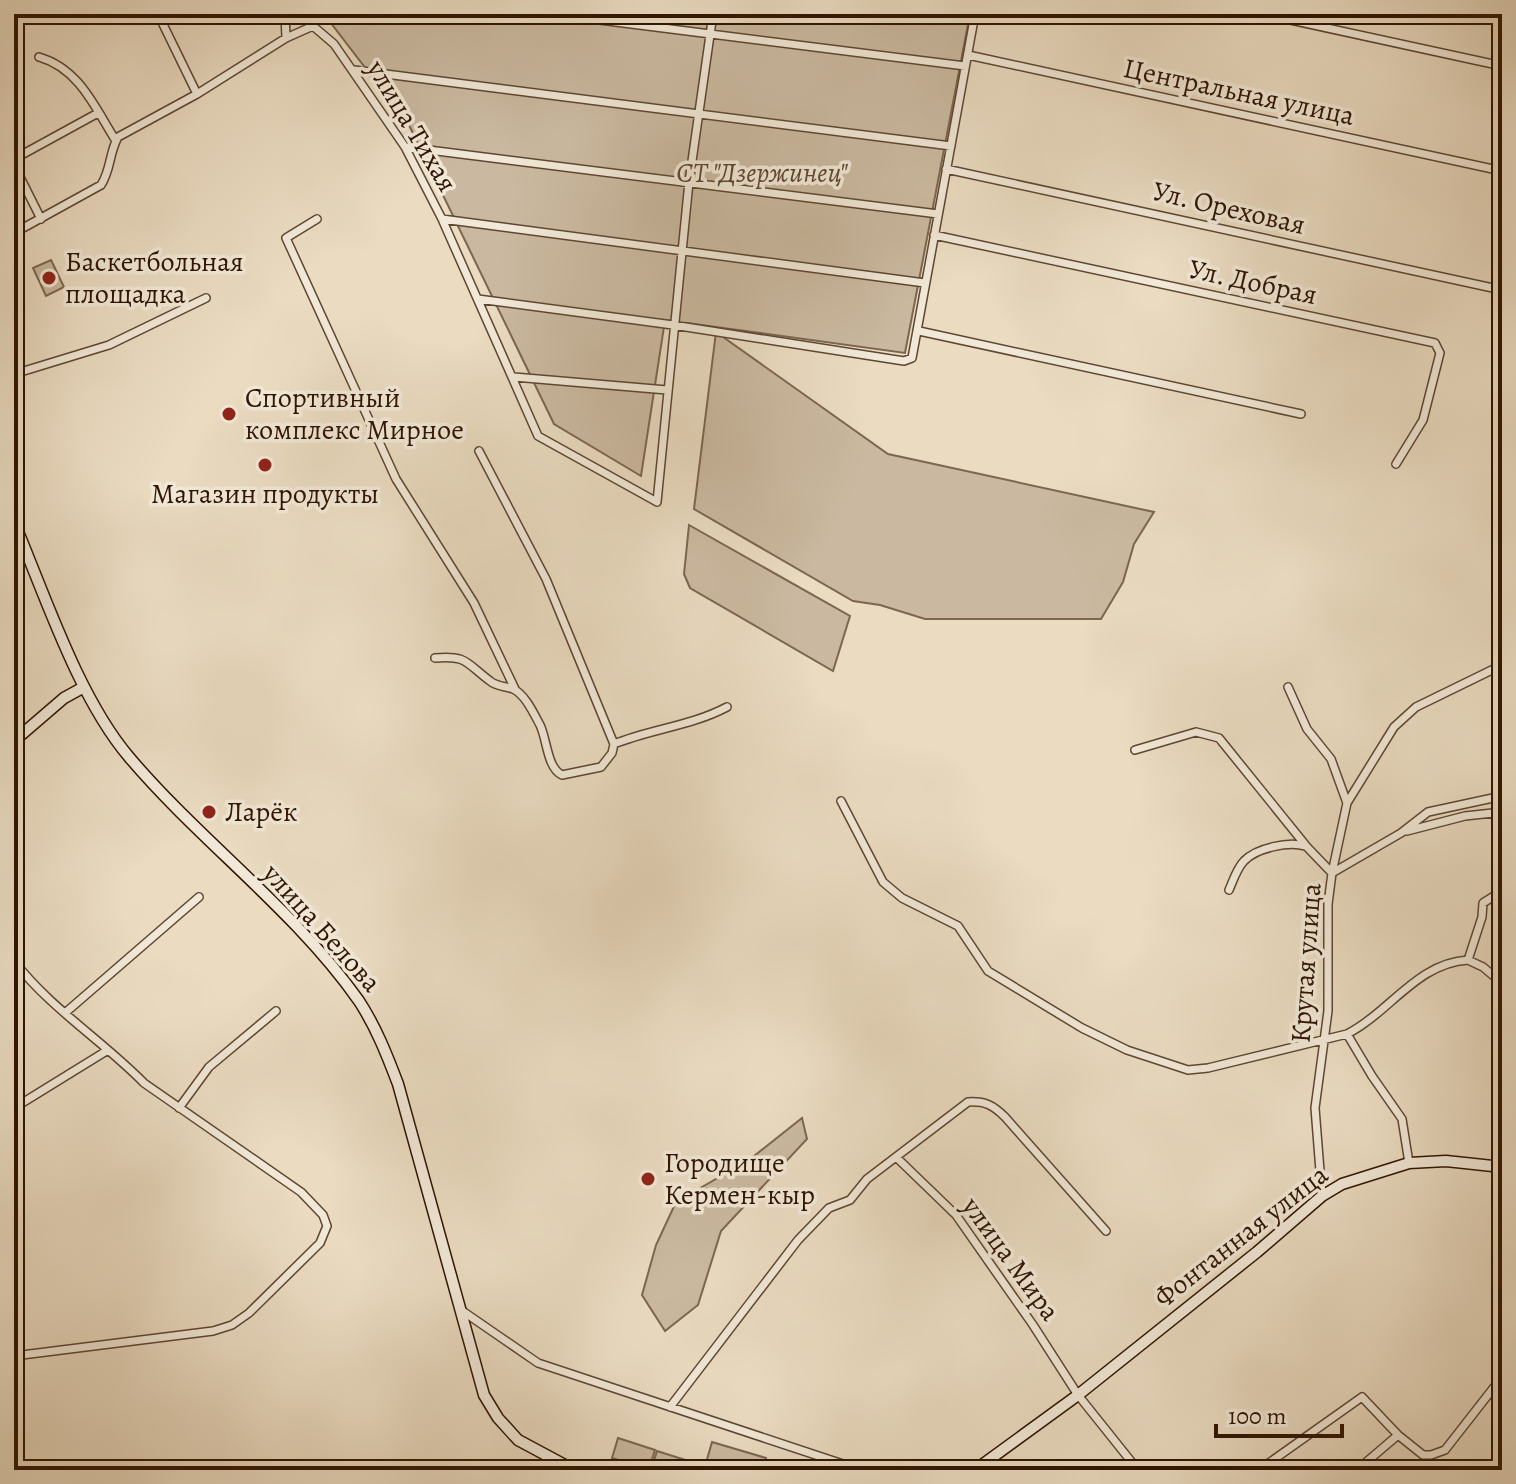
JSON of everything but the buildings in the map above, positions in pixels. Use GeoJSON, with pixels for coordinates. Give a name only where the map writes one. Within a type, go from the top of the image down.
{"type":"FeatureCollection","features":[{"type":"Feature","properties":{"kind":"main road","name":"улица Белова"},"geometry":{"type":"LineString","coordinates":[[14,522],[84,687],[128,756],[303,934],[359,1001],[382,1042],[398,1084],[484,1395],[498,1418],[518,1440],[574,1470]]}},
{"type":"Feature","properties":{"kind":"main road"},"geometry":{"type":"LineString","coordinates":[[14,741],[64,698],[84,687]]}},
{"type":"Feature","properties":{"kind":"main road","name":"Фонтанная улица"},"geometry":{"type":"LineString","coordinates":[[975,1470],[1078,1395],[1322,1196],[1359,1177],[1409,1163],[1446,1161],[1502,1167]]}},
{"type":"Feature","properties":{"kind":"street"},"geometry":{"type":"LineString","coordinates":[[158,14],[197,94]]}},
{"type":"Feature","properties":{"kind":"street"},"geometry":{"type":"LineString","coordinates":[[285,14],[286,38]]}},
{"type":"Feature","properties":{"kind":"street","name":"улица Тихая"},"geometry":{"type":"LineString","coordinates":[[304,14],[354,70],[405,147],[442,219],[538,436],[657,502],[667,390]]}},
{"type":"Feature","properties":{"kind":"street"},"geometry":{"type":"LineString","coordinates":[[552,14],[965,66]]}},
{"type":"Feature","properties":{"kind":"street"},"geometry":{"type":"LineString","coordinates":[[514,377],[667,390],[689,182],[713,14]]}},
{"type":"Feature","properties":{"kind":"street"},"geometry":{"type":"LineString","coordinates":[[478,299],[904,361],[915,355],[925,283],[975,14]]}},
{"type":"Feature","properties":{"kind":"street"},"geometry":{"type":"LineString","coordinates":[[1263,14],[1502,66]]}},
{"type":"Feature","properties":{"kind":"street"},"geometry":{"type":"LineString","coordinates":[[14,233],[101,185],[108,175],[118,137],[197,94],[286,38],[313,26]]}},
{"type":"Feature","properties":{"kind":"street","name":"Центральная улица"},"geometry":{"type":"LineString","coordinates":[[968,55],[1502,171]]}},
{"type":"Feature","properties":{"kind":"street"},"geometry":{"type":"LineString","coordinates":[[39,57],[65,69],[76,79],[116,141]]}},
{"type":"Feature","properties":{"kind":"street"},"geometry":{"type":"LineString","coordinates":[[354,70],[951,146]]}},
{"type":"Feature","properties":{"kind":"street"},"geometry":{"type":"LineString","coordinates":[[14,159],[98,113]]}},
{"type":"Feature","properties":{"kind":"street"},"geometry":{"type":"LineString","coordinates":[[405,147],[938,214]]}},
{"type":"Feature","properties":{"kind":"street"},"geometry":{"type":"LineString","coordinates":[[14,165],[41,219]]}},
{"type":"Feature","properties":{"kind":"street","name":"Ул. Ореховая"},"geometry":{"type":"LineString","coordinates":[[946,169],[1502,290]]}},
{"type":"Feature","properties":{"kind":"street"},"geometry":{"type":"LineString","coordinates":[[317,219],[286,238],[396,479],[474,603],[515,689],[541,727],[555,771],[559,775],[601,767],[608,761],[614,744],[546,579],[479,451]]}},
{"type":"Feature","properties":{"kind":"street"},"geometry":{"type":"LineString","coordinates":[[442,219],[925,283]]}},
{"type":"Feature","properties":{"kind":"street","name":"Ул. Добрая"},"geometry":{"type":"LineString","coordinates":[[934,235],[1435,343],[1440,353],[1423,420],[1396,464]]}},
{"type":"Feature","properties":{"kind":"street"},"geometry":{"type":"LineString","coordinates":[[14,374],[109,345],[206,298]]}},
{"type":"Feature","properties":{"kind":"street"},"geometry":{"type":"LineString","coordinates":[[919,331],[1301,414]]}},
{"type":"Feature","properties":{"kind":"street"},"geometry":{"type":"LineString","coordinates":[[435,658],[462,658],[491,682],[515,689]]}},
{"type":"Feature","properties":{"kind":"street"},"geometry":{"type":"LineString","coordinates":[[1332,873],[1347,803],[1394,727],[1416,707],[1502,665]]}},
{"type":"Feature","properties":{"kind":"street"},"geometry":{"type":"LineString","coordinates":[[1288,687],[1307,729],[1331,759],[1347,803]]}},
{"type":"Feature","properties":{"kind":"street"},"geometry":{"type":"LineString","coordinates":[[614,744],[646,731],[703,719],[727,707]]}},
{"type":"Feature","properties":{"kind":"street"},"geometry":{"type":"LineString","coordinates":[[1135,750],[1196,732],[1219,738],[1307,847],[1332,873]]}},
{"type":"Feature","properties":{"kind":"street","name":"Крутая улица"},"geometry":{"type":"LineString","coordinates":[[1322,1196],[1315,1118],[1328,1011],[1328,904],[1332,873],[1401,833],[1428,812],[1502,796]]}},
{"type":"Feature","properties":{"kind":"street"},"geometry":{"type":"LineString","coordinates":[[841,801],[883,882],[902,898],[958,926],[988,971],[1104,1039],[1188,1070],[1208,1068],[1347,1034],[1380,1014],[1417,978],[1452,962],[1468,960],[1483,967],[1502,983]]}},
{"type":"Feature","properties":{"kind":"street"},"geometry":{"type":"LineString","coordinates":[[1401,833],[1465,816],[1498,812],[1502,836]]}},
{"type":"Feature","properties":{"kind":"street"},"geometry":{"type":"LineString","coordinates":[[1229,890],[1244,860],[1258,852],[1287,844],[1297,843],[1307,847]]}},
{"type":"Feature","properties":{"kind":"street"},"geometry":{"type":"LineString","coordinates":[[1468,960],[1482,917],[1483,903],[1502,891]]}},
{"type":"Feature","properties":{"kind":"street"},"geometry":{"type":"LineString","coordinates":[[65,1013],[199,897]]}},
{"type":"Feature","properties":{"kind":"street"},"geometry":{"type":"LineString","coordinates":[[14,961],[29,981],[144,1083],[301,1192],[323,1215],[327,1226],[324,1238],[249,1313],[232,1325],[213,1331],[14,1356]]}},
{"type":"Feature","properties":{"kind":"street"},"geometry":{"type":"LineString","coordinates":[[179,1108],[209,1067],[276,1011]]}},
{"type":"Feature","properties":{"kind":"street"},"geometry":{"type":"LineString","coordinates":[[1347,1034],[1402,1119],[1409,1163]]}},
{"type":"Feature","properties":{"kind":"street"},"geometry":{"type":"LineString","coordinates":[[14,1108],[108,1050]]}},
{"type":"Feature","properties":{"kind":"street"},"geometry":{"type":"LineString","coordinates":[[670,1407],[798,1240],[829,1208],[850,1200],[867,1179],[968,1102],[982,1101],[994,1106],[1106,1231]]}},
{"type":"Feature","properties":{"kind":"street","name":"улица Мира"},"geometry":{"type":"LineString","coordinates":[[896,1157],[956,1215],[1078,1395],[1138,1470]]}},
{"type":"Feature","properties":{"kind":"street"},"geometry":{"type":"LineString","coordinates":[[460,1308],[538,1363],[861,1470]]}},
{"type":"Feature","properties":{"kind":"street"},"geometry":{"type":"LineString","coordinates":[[1259,1470],[1362,1397],[1398,1435],[1423,1455],[1438,1453],[1450,1444],[1502,1377]]}},
{"type":"Feature","properties":{"kind":"street"},"geometry":{"type":"LineString","coordinates":[[1357,1470],[1398,1435]]}},
{"type":"Feature","properties":{"kind":"green space","name":"СТ \"Дзержинец\""},"geometry":{"type":"Polygon","coordinates":[[[324,14],[970,14],[905,353],[665,320],[641,476],[554,424],[409,125],[324,14]]]}},
{"type":"Feature","properties":{"kind":"green space","name":"Баскетбольная площадка"},"geometry":{"type":"Polygon","coordinates":[[[51,260],[64,287],[46,296],[33,268],[51,260]]]}},
{"type":"Feature","properties":{"kind":"green space"},"geometry":{"type":"Polygon","coordinates":[[[716,332],[888,454],[1154,512],[1134,544],[1123,582],[1101,619],[925,619],[880,605],[853,601],[694,509],[716,332]]]}},
{"type":"Feature","properties":{"kind":"green space"},"geometry":{"type":"Polygon","coordinates":[[[689,525],[850,616],[833,671],[690,588],[684,574],[689,525]]]}},
{"type":"Feature","properties":{"kind":"green space"},"geometry":{"type":"Polygon","coordinates":[[[802,1118],[807,1139],[721,1231],[698,1305],[665,1331],[642,1295],[656,1245],[676,1202],[749,1160],[802,1118]]]}},
{"type":"Feature","properties":{"kind":"green space"},"geometry":{"type":"Polygon","coordinates":[[[618,1438],[655,1450],[649,1469],[612,1458],[618,1438]]]}},
{"type":"Feature","properties":{"kind":"green space"},"geometry":{"type":"Polygon","coordinates":[[[712,1442],[766,1458],[762,1470],[704,1470],[712,1442]]]}},
{"type":"Feature","properties":{"kind":"green space"},"geometry":{"type":"Polygon","coordinates":[[[657,1451],[698,1464],[697,1470],[651,1470],[657,1451]]]}},
{"type":"Feature","properties":{"kind":"place","name":"Баскетбольная площадка"},"geometry":{"type":"Point","coordinates":[49,278]}},
{"type":"Feature","properties":{"kind":"place","name":"Спортивный комплекс Мирное"},"geometry":{"type":"Point","coordinates":[229,414]}},
{"type":"Feature","properties":{"kind":"place","name":"Магазин продукты"},"geometry":{"type":"Point","coordinates":[265,465]}},
{"type":"Feature","properties":{"kind":"place","name":"Ларёк"},"geometry":{"type":"Point","coordinates":[209,812]}},
{"type":"Feature","properties":{"kind":"place","name":"Городище Кермен-кыр"},"geometry":{"type":"Point","coordinates":[648,1179]}}]}
